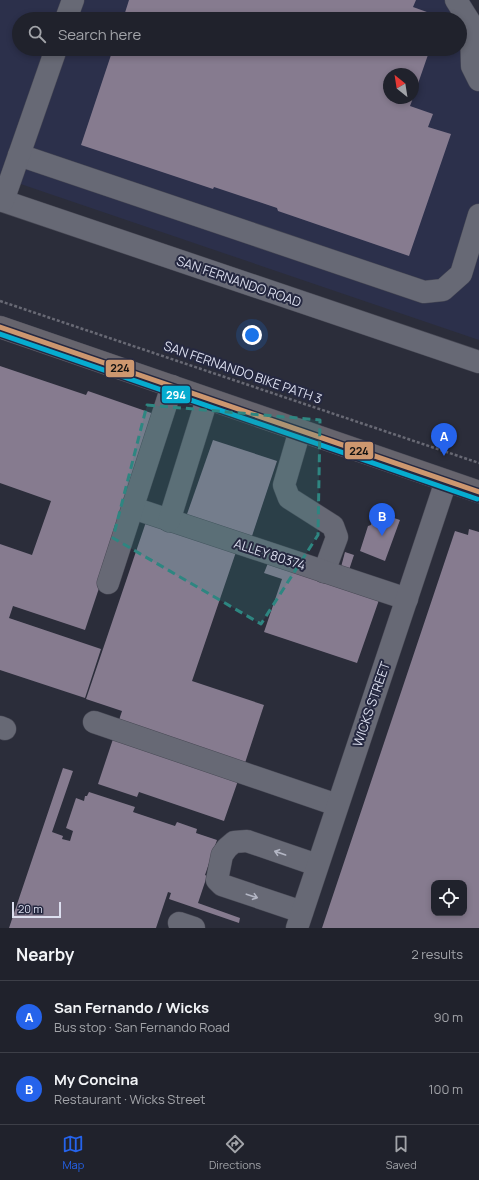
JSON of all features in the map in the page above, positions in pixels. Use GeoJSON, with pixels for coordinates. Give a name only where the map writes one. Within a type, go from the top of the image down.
{"type":"FeatureCollection","features":[{"type":"Feature","properties":{"kind":"main road"},"geometry":{"type":"LineString","coordinates":[[0,327],[479,492]]}},
{"type":"Feature","properties":{"kind":"street"},"geometry":{"type":"LineString","coordinates":[[68,12],[72,0]]}},
{"type":"Feature","properties":{"kind":"street"},"geometry":{"type":"LineString","coordinates":[[456,0],[464,12]]}},
{"type":"Feature","properties":{"kind":"street"},"geometry":{"type":"LineString","coordinates":[[467,18],[471,24],[472,66],[479,80]]}},
{"type":"Feature","properties":{"kind":"street"},"geometry":{"type":"LineString","coordinates":[[2,201],[54,56]]}},
{"type":"Feature","properties":{"kind":"street"},"geometry":{"type":"LineString","coordinates":[[19,155],[424,292],[443,290],[461,274],[479,215]]}},
{"type":"Feature","properties":{"kind":"street","name":"SAN FERNANDO ROAD"},"geometry":{"type":"LineString","coordinates":[[2,201],[479,362]]}},
{"type":"Feature","properties":{"kind":"street"},"geometry":{"type":"LineString","coordinates":[[108,584],[172,386]]}},
{"type":"Feature","properties":{"kind":"street"},"geometry":{"type":"LineString","coordinates":[[169,521],[207,398]]}},
{"type":"Feature","properties":{"kind":"street"},"geometry":{"type":"LineString","coordinates":[[300,430],[284,485],[289,498],[334,526],[337,537],[324,572]]}},
{"type":"Feature","properties":{"kind":"street","name":"WICKS STREET"},"geometry":{"type":"LineString","coordinates":[[299,920],[446,481]]}},
{"type":"Feature","properties":{"kind":"street","name":"ALLEY 80374"},"geometry":{"type":"LineString","coordinates":[[133,508],[407,599]]}},
{"type":"Feature","properties":{"kind":"street"},"geometry":{"type":"LineString","coordinates":[[94,722],[337,805]]}},
{"type":"Feature","properties":{"kind":"street"},"geometry":{"type":"LineString","coordinates":[[299,920],[222,885],[217,880],[222,855],[234,842],[247,841],[317,865]]}},
{"type":"Feature","properties":{"kind":"path","name":"SAN FERNANDO BIKE PATH 3"},"geometry":{"type":"LineString","coordinates":[[0,301],[479,463]]}},
{"type":"Feature","properties":{"kind":"highlighted area"},"geometry":{"type":"Polygon","coordinates":[[[147,405],[320,420],[318,535],[261,624],[113,538],[147,405]]]}},
{"type":"Feature","properties":{"kind":"shaded area"},"geometry":{"type":"Polygon","coordinates":[[[0,0],[470,0],[479,16],[479,340],[0,177],[0,0]]]}},
{"type":"Feature","properties":{"kind":"building"},"geometry":{"type":"Polygon","coordinates":[[[129,0],[416,0],[413,7],[427,12],[125,12],[129,0]]]}},
{"type":"Feature","properties":{"kind":"building"},"geometry":{"type":"Polygon","coordinates":[[[111,56],[428,56],[419,81],[419,68],[383,68],[383,104],[411,104],[410,106],[433,114],[428,127],[451,134],[409,256],[278,211],[277,208],[214,187],[213,189],[81,145],[111,56]]]}},
{"type":"Feature","properties":{"kind":"building"},"geometry":{"type":"Polygon","coordinates":[[[0,366],[86,395],[88,391],[157,415],[85,630],[13,606],[9,618],[101,649],[85,698],[0,670],[0,544],[32,555],[51,501],[0,483],[0,366]]]}},
{"type":"Feature","properties":{"kind":"building"},"geometry":{"type":"Polygon","coordinates":[[[213,440],[277,461],[251,539],[186,517],[213,440]]]}},
{"type":"Feature","properties":{"kind":"building"},"geometry":{"type":"Polygon","coordinates":[[[382,514],[400,520],[385,561],[360,551],[368,526],[371,525],[373,517],[381,519],[382,514]]]}},
{"type":"Feature","properties":{"kind":"building"},"geometry":{"type":"Polygon","coordinates":[[[146,522],[236,552],[192,681],[264,705],[245,763],[118,723],[122,711],[86,699],[146,522]]]}},
{"type":"Feature","properties":{"kind":"building"},"geometry":{"type":"Polygon","coordinates":[[[469,529],[479,532],[479,928],[322,928],[455,531],[468,535],[469,529]]]}},
{"type":"Feature","properties":{"kind":"building"},"geometry":{"type":"Polygon","coordinates":[[[345,552],[354,555],[349,570],[341,567],[345,552]]]}},
{"type":"Feature","properties":{"kind":"building"},"geometry":{"type":"Polygon","coordinates":[[[268,563],[379,600],[357,663],[264,632],[282,579],[264,573],[268,563]]]}},
{"type":"Feature","properties":{"kind":"building"},"geometry":{"type":"Polygon","coordinates":[[[115,733],[240,775],[224,821],[139,792],[137,797],[98,784],[115,733]]]}},
{"type":"Feature","properties":{"kind":"building"},"geometry":{"type":"Polygon","coordinates":[[[63,768],[73,771],[52,832],[63,836],[62,839],[70,841],[73,831],[66,828],[76,798],[84,801],[85,796],[87,796],[89,792],[135,807],[133,812],[175,826],[177,822],[197,829],[196,833],[217,840],[205,875],[207,876],[198,903],[240,918],[239,923],[169,899],[171,893],[168,892],[156,928],[9,928],[63,768]]]}},
{"type":"Feature","properties":{"kind":"transit line","name":"224"},"geometry":{"type":"LineString","coordinates":[[0,327],[479,492]]}},
{"type":"Feature","properties":{"kind":"transit line","name":"294"},"geometry":{"type":"LineString","coordinates":[[0,334],[477,499]]}},
{"type":"Feature","properties":{"kind":"place","name":"San Fernando / Wicks"},"geometry":{"type":"Point","coordinates":[444,456]}},
{"type":"Feature","properties":{"kind":"place","name":"My Concina"},"geometry":{"type":"Point","coordinates":[382,536]}}]}
